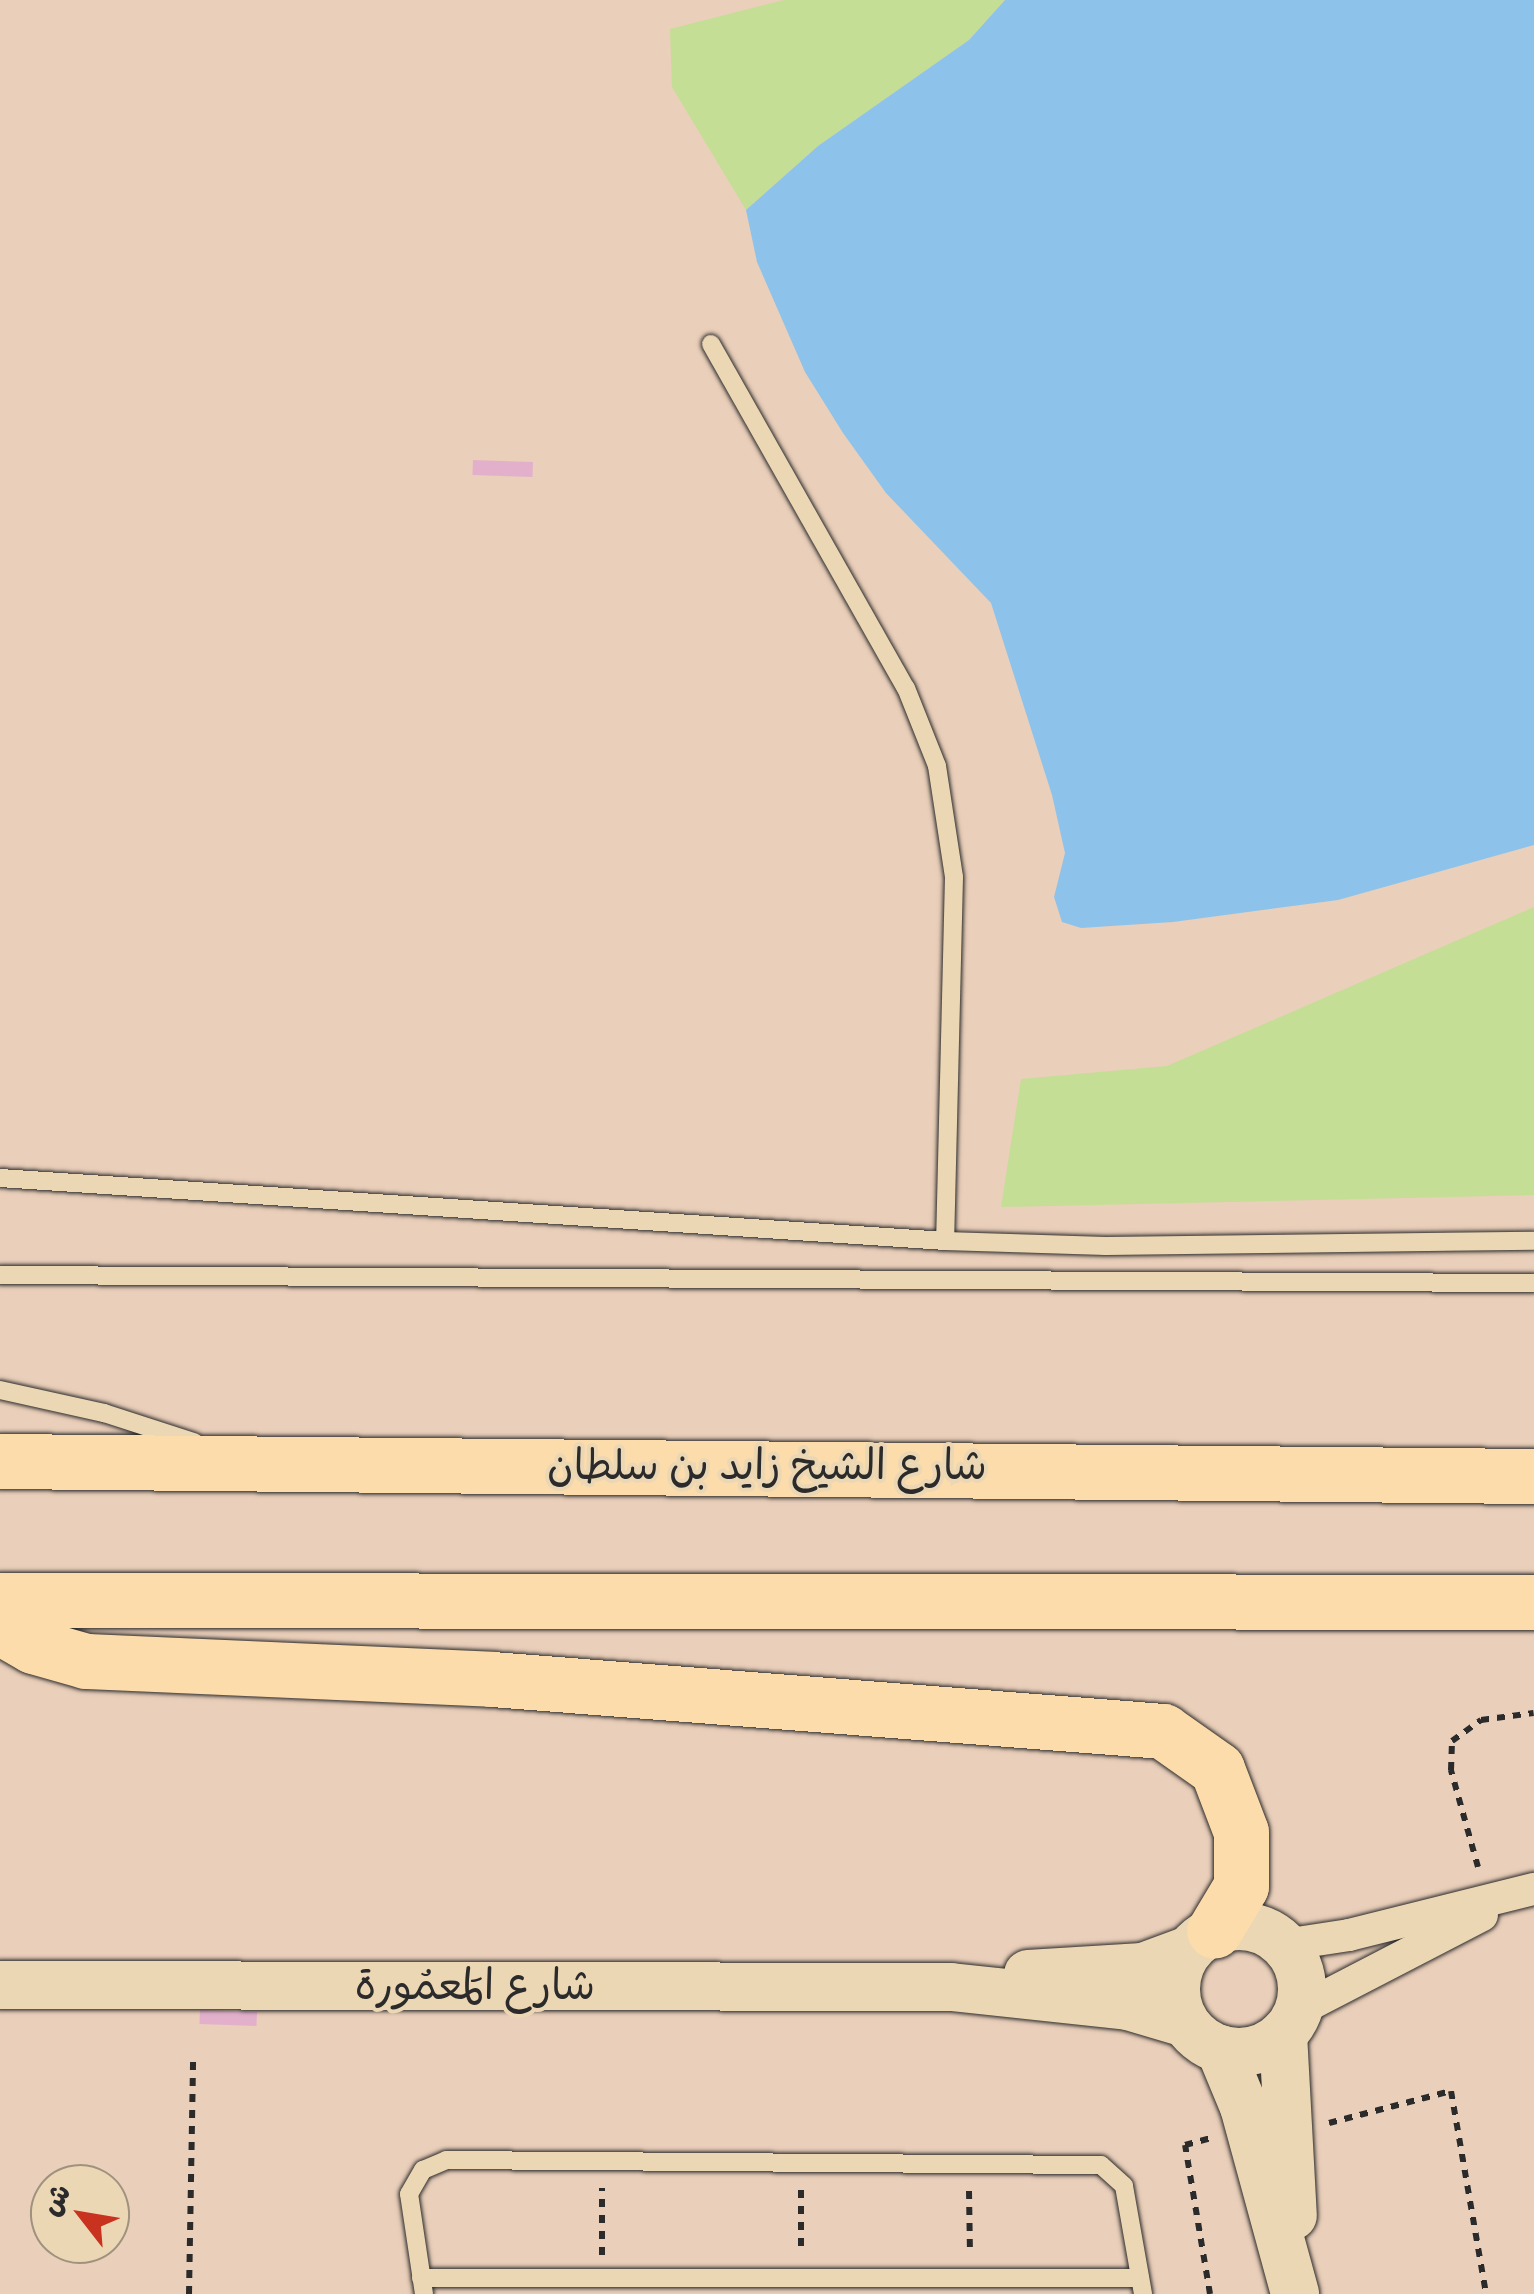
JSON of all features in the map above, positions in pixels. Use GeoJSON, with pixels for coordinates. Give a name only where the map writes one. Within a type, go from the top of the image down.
{"type":"FeatureCollection","features":[{"type":"Feature","properties":{"kind":"highway","name":"شارع الشيخ زايد بن سلطان"},"geometry":{"type":"LineString","coordinates":[[0,1461],[1534,1476]]}},
{"type":"Feature","properties":{"kind":"highway"},"geometry":{"type":"LineString","coordinates":[[0,1600],[1534,1602]]}},
{"type":"Feature","properties":{"kind":"highway"},"geometry":{"type":"LineString","coordinates":[[0,1628],[33,1646],[86,1662],[492,1679],[1163,1731],[1217,1768],[1241,1832],[1241,1886],[1201,1940]]}},
{"type":"Feature","properties":{"kind":"street"},"geometry":{"type":"LineString","coordinates":[[1284,1945],[1534,1889]]}},
{"type":"Feature","properties":{"kind":"street"},"geometry":{"type":"LineString","coordinates":[[1202,2036],[1242,2052],[1354,1976],[1470,1924],[1488,1902]]}},
{"type":"Feature","properties":{"kind":"street"},"geometry":{"type":"LineString","coordinates":[[1264,1930],[1284,1945],[1297,1964],[1291,2022],[1292,2276],[1273,2227],[1244,2107],[1176,1998],[1178,1973],[1201,1940],[1264,1930]]}},
{"type":"Feature","properties":{"kind":"street","name":"شارع المَعمُورة"},"geometry":{"type":"LineString","coordinates":[[951,1987],[998,1976],[1143,1967],[1201,1940]]}},
{"type":"Feature","properties":{"kind":"street","name":"شارع المَعمُورة"},"geometry":{"type":"LineString","coordinates":[[0,1985],[951,1987],[1128,2006],[1202,2036]]}},
{"type":"Feature","properties":{"kind":"lane"},"geometry":{"type":"LineString","coordinates":[[711,344],[906,688],[937,766],[954,877],[945,1241]]}},
{"type":"Feature","properties":{"kind":"lane"},"geometry":{"type":"LineString","coordinates":[[0,1178],[945,1241],[1534,1241]]}},
{"type":"Feature","properties":{"kind":"lane"},"geometry":{"type":"LineString","coordinates":[[0,1275],[1534,1283]]}},
{"type":"Feature","properties":{"kind":"lane"},"geometry":{"type":"LineString","coordinates":[[0,1390],[104,1413],[246,1463]]}},
{"type":"Feature","properties":{"kind":"lane"},"geometry":{"type":"LineString","coordinates":[[434,2163],[800,2163],[1101,2166],[1115,2171],[1124,2186],[1141,2286],[970,2278],[602,2278],[423,2286],[410,2194],[434,2163]]}},
{"type":"Feature","properties":{"kind":"path"},"geometry":{"type":"LineString","coordinates":[[1488,1902],[1452,1770],[1452,1741],[1482,1720],[1534,1714]]}},
{"type":"Feature","properties":{"kind":"path"},"geometry":{"type":"LineString","coordinates":[[189,2294],[194,2062]]}},
{"type":"Feature","properties":{"kind":"path"},"geometry":{"type":"LineString","coordinates":[[1309,2129],[1451,2090],[1486,2294]]}},
{"type":"Feature","properties":{"kind":"path"},"geometry":{"type":"LineString","coordinates":[[1210,2294],[1185,2144],[1228,2134]]}},
{"type":"Feature","properties":{"kind":"path"},"geometry":{"type":"LineString","coordinates":[[602,2161],[602,2278]]}},
{"type":"Feature","properties":{"kind":"path"},"geometry":{"type":"LineString","coordinates":[[800,2163],[801,2278]]}},
{"type":"Feature","properties":{"kind":"path"},"geometry":{"type":"LineString","coordinates":[[968,2165],[970,2278]]}},
{"type":"Feature","properties":{"kind":"green space"},"geometry":{"type":"Polygon","coordinates":[[[784,0],[1005,0],[969,40],[818,146],[746,210],[672,87],[670,29],[784,0]]]}},
{"type":"Feature","properties":{"kind":"green space"},"geometry":{"type":"Polygon","coordinates":[[[1534,907],[1534,1195],[1001,1207],[1021,1079],[1167,1066],[1534,907]]]}},
{"type":"Feature","properties":{"kind":"water"},"geometry":{"type":"Polygon","coordinates":[[[1005,0],[1534,0],[1534,845],[1338,900],[1173,922],[1081,928],[1062,922],[1054,897],[1065,853],[1052,795],[991,603],[886,493],[843,433],[805,372],[757,262],[746,210],[818,146],[969,40],[1005,0]]]}},
{"type":"Feature","properties":{"kind":"building"},"geometry":{"type":"Polygon","coordinates":[[[473,460],[533,462],[532,477],[472,475],[473,460]]]}},
{"type":"Feature","properties":{"kind":"building"},"geometry":{"type":"Polygon","coordinates":[[[200,2010],[257,2012],[256,2026],[200,2024],[200,2010]]]}}]}
